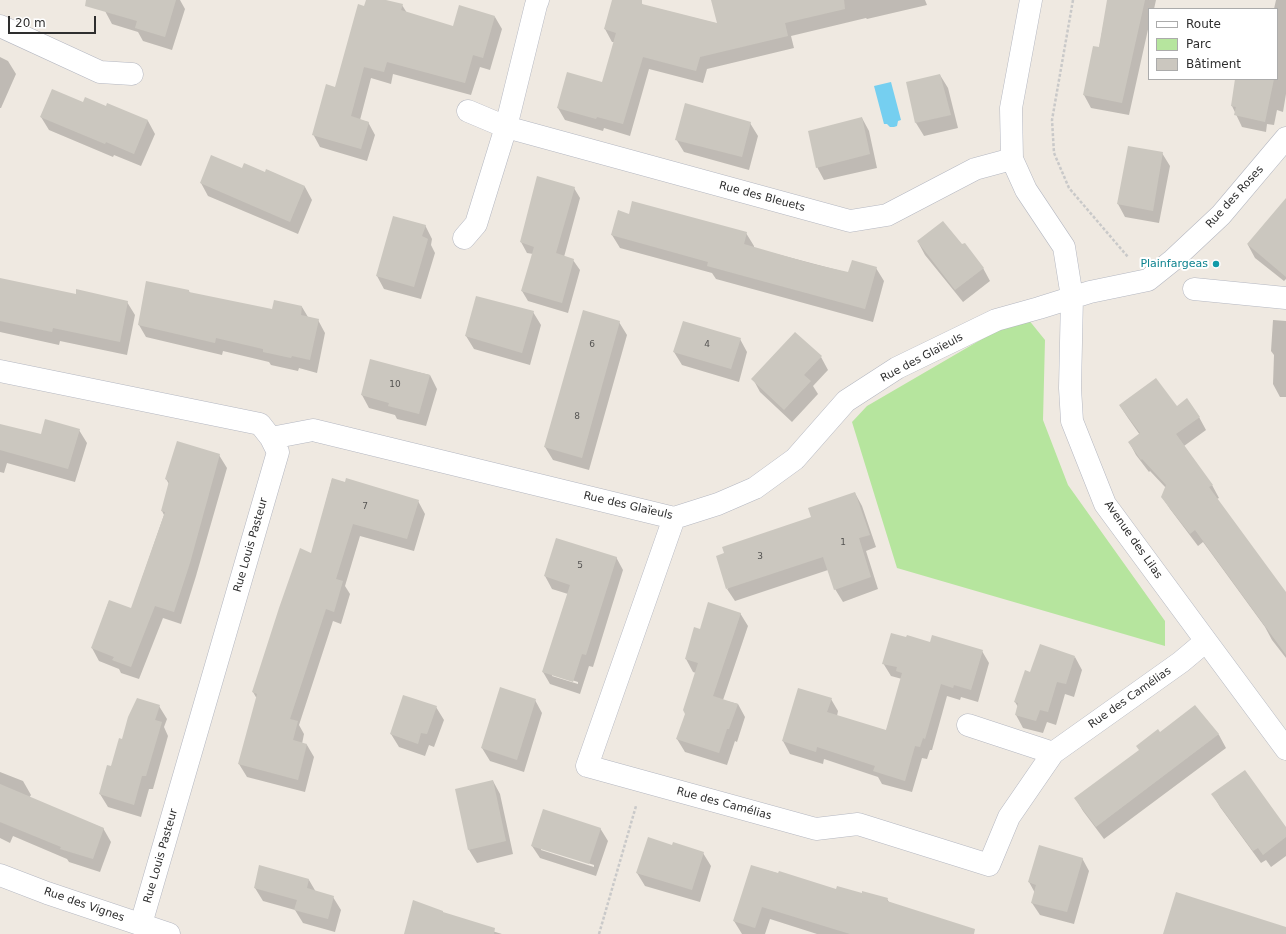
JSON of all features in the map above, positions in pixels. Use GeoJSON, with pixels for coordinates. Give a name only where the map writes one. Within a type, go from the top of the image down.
{"type":"FeatureCollection","features":[{"type":"Feature","properties":{"kind":"street"},"geometry":{"type":"LineString","coordinates":[[464,238],[476,224],[506,127],[538,0]]}},
{"type":"Feature","properties":{"kind":"street"},"geometry":{"type":"LineString","coordinates":[[1012,159],[1011,108],[1032,0]]}},
{"type":"Feature","properties":{"kind":"street"},"geometry":{"type":"LineString","coordinates":[[0,26],[100,72],[132,74]]}},
{"type":"Feature","properties":{"kind":"street","name":"Rue des Bleuets"},"geometry":{"type":"LineString","coordinates":[[468,112],[506,127],[850,221],[887,215],[975,169],[1012,159]]}},
{"type":"Feature","properties":{"kind":"street","name":"Rue des Roses"},"geometry":{"type":"LineString","coordinates":[[1072,297],[1148,280],[1173,260],[1221,215],[1286,138]]}},
{"type":"Feature","properties":{"kind":"street","name":"Avenue des Lilas"},"geometry":{"type":"LineString","coordinates":[[1012,159],[1026,190],[1064,247],[1072,297],[1070,388],[1072,421],[1105,504],[1286,749]]}},
{"type":"Feature","properties":{"kind":"street"},"geometry":{"type":"LineString","coordinates":[[1194,289],[1286,298]]}},
{"type":"Feature","properties":{"kind":"street","name":"Rue des Glaïeuls"},"geometry":{"type":"LineString","coordinates":[[272,438],[313,430],[674,518],[718,504],[755,488],[795,459],[846,401],[897,368],[996,320],[1072,297]]}},
{"type":"Feature","properties":{"kind":"street","name":"Rue Louis Pasteur"},"geometry":{"type":"LineString","coordinates":[[0,371],[260,424],[272,438],[278,452],[141,924]]}},
{"type":"Feature","properties":{"kind":"street","name":"Rue des Camélias"},"geometry":{"type":"LineString","coordinates":[[674,518],[587,766],[816,829],[858,824],[989,865],[1009,817],[1053,753],[1181,662],[1206,641]]}},
{"type":"Feature","properties":{"kind":"street"},"geometry":{"type":"LineString","coordinates":[[968,725],[1053,753]]}},
{"type":"Feature","properties":{"kind":"street","name":"Rue des Vignes"},"geometry":{"type":"LineString","coordinates":[[0,875],[47,893],[169,934]]}},
{"type":"Feature","properties":{"kind":"path"},"geometry":{"type":"LineString","coordinates":[[1073,0],[1052,120],[1054,153],[1069,188],[1148,280]]}},
{"type":"Feature","properties":{"kind":"path"},"geometry":{"type":"LineString","coordinates":[[599,934],[642,781]]}},
{"type":"Feature","properties":{"kind":"green space"},"geometry":{"type":"Polygon","coordinates":[[[1028,319],[1045,340],[1043,420],[1068,485],[1165,621],[1165,646],[897,568],[852,422],[867,406],[1001,328],[1028,319]]]}},
{"type":"Feature","properties":{"kind":"water"},"geometry":{"type":"Polygon","coordinates":[[[891,82],[901,120],[898,121],[897,126],[894,127],[884,124],[874,86],[891,82]]]}},
{"type":"Feature","properties":{"kind":"building"},"geometry":{"type":"Polygon","coordinates":[[[86,0],[176,0],[165,37],[135,28],[137,21],[85,6],[86,0]]]}},
{"type":"Feature","properties":{"kind":"building"},"geometry":{"type":"Polygon","coordinates":[[[366,0],[386,0],[403,4],[401,10],[453,26],[459,5],[495,16],[483,58],[473,55],[465,83],[387,62],[384,72],[364,67],[351,116],[369,122],[361,149],[312,135],[326,84],[335,87],[358,4],[364,6],[366,0]]]}},
{"type":"Feature","properties":{"kind":"building"},"geometry":{"type":"Polygon","coordinates":[[[612,0],[642,0],[642,4],[717,23],[711,0],[844,0],[845,9],[785,23],[788,36],[700,57],[696,71],[643,57],[623,124],[597,117],[596,119],[557,108],[567,72],[602,82],[616,33],[604,29],[612,0]]]}},
{"type":"Feature","properties":{"kind":"building"},"geometry":{"type":"Polygon","coordinates":[[[1107,0],[1145,0],[1122,103],[1083,95],[1093,46],[1099,47],[1107,0]]]}},
{"type":"Feature","properties":{"kind":"building"},"geometry":{"type":"Polygon","coordinates":[[[940,74],[951,115],[915,123],[906,82],[940,74]]]}},
{"type":"Feature","properties":{"kind":"building"},"geometry":{"type":"Polygon","coordinates":[[[1235,80],[1274,80],[1265,122],[1234,115],[1236,107],[1231,106],[1235,80]]]}},
{"type":"Feature","properties":{"kind":"building"},"geometry":{"type":"Polygon","coordinates":[[[52,89],[83,102],[85,97],[106,106],[107,103],[148,120],[134,154],[106,142],[105,144],[40,117],[52,89]]]}},
{"type":"Feature","properties":{"kind":"building"},"geometry":{"type":"Polygon","coordinates":[[[685,103],[751,122],[742,157],[675,140],[685,103]]]}},
{"type":"Feature","properties":{"kind":"building"},"geometry":{"type":"Polygon","coordinates":[[[862,117],[870,154],[816,168],[808,131],[862,117]]]}},
{"type":"Feature","properties":{"kind":"building"},"geometry":{"type":"Polygon","coordinates":[[[1128,146],[1163,152],[1153,211],[1117,204],[1128,146]]]}},
{"type":"Feature","properties":{"kind":"building"},"geometry":{"type":"Polygon","coordinates":[[[211,155],[242,168],[244,163],[265,172],[266,169],[305,186],[290,222],[200,183],[211,155]]]}},
{"type":"Feature","properties":{"kind":"building"},"geometry":{"type":"Polygon","coordinates":[[[537,176],[575,187],[556,253],[574,259],[562,303],[521,291],[534,247],[520,242],[537,176]]]}},
{"type":"Feature","properties":{"kind":"building"},"geometry":{"type":"Polygon","coordinates":[[[1286,198],[1286,277],[1247,244],[1286,198]]]}},
{"type":"Feature","properties":{"kind":"building"},"geometry":{"type":"Polygon","coordinates":[[[632,201],[747,232],[744,244],[813,264],[848,272],[852,260],[877,267],[865,309],[707,266],[708,262],[611,235],[618,210],[629,214],[632,201]]]}},
{"type":"Feature","properties":{"kind":"building"},"geometry":{"type":"Polygon","coordinates":[[[393,216],[426,225],[422,236],[428,239],[414,287],[376,276],[393,216]]]}},
{"type":"Feature","properties":{"kind":"building"},"geometry":{"type":"Polygon","coordinates":[[[943,221],[962,244],[965,243],[984,268],[955,290],[917,241],[943,221]]]}},
{"type":"Feature","properties":{"kind":"building"},"geometry":{"type":"Polygon","coordinates":[[[0,278],[76,294],[76,289],[128,301],[120,342],[53,328],[52,332],[0,321],[0,278]]]}},
{"type":"Feature","properties":{"kind":"building"},"geometry":{"type":"Polygon","coordinates":[[[146,281],[189,290],[189,292],[272,309],[274,300],[302,306],[301,315],[319,319],[310,360],[292,356],[291,358],[263,352],[263,349],[216,338],[215,343],[138,325],[146,281]]]}},
{"type":"Feature","properties":{"kind":"building"},"geometry":{"type":"Polygon","coordinates":[[[476,296],[534,311],[522,353],[465,336],[476,296]]]}},
{"type":"Feature","properties":{"kind":"building"},"geometry":{"type":"Polygon","coordinates":[[[583,310],[620,321],[582,458],[544,447],[583,310]]]}},
{"type":"Feature","properties":{"kind":"building"},"geometry":{"type":"Polygon","coordinates":[[[683,321],[741,338],[731,369],[673,352],[683,321]]]}},
{"type":"Feature","properties":{"kind":"building"},"geometry":{"type":"Polygon","coordinates":[[[795,332],[822,356],[804,375],[811,381],[784,410],[751,379],[795,332]]]}},
{"type":"Feature","properties":{"kind":"building"},"geometry":{"type":"Polygon","coordinates":[[[370,359],[430,375],[419,414],[388,406],[389,403],[361,395],[370,359]]]}},
{"type":"Feature","properties":{"kind":"building"},"geometry":{"type":"Polygon","coordinates":[[[1156,378],[1177,406],[1187,398],[1200,417],[1176,434],[1213,485],[1209,487],[1286,592],[1286,655],[1195,530],[1190,534],[1161,497],[1166,485],[1142,459],[1141,460],[1128,442],[1140,433],[1119,405],[1156,378]]]}},
{"type":"Feature","properties":{"kind":"building"},"geometry":{"type":"Polygon","coordinates":[[[45,419],[80,429],[68,469],[0,450],[0,424],[41,434],[45,419]]]}},
{"type":"Feature","properties":{"kind":"building"},"geometry":{"type":"Polygon","coordinates":[[[177,441],[220,454],[190,563],[174,612],[155,606],[131,667],[112,660],[114,657],[91,648],[109,600],[131,608],[165,512],[161,511],[169,481],[165,479],[177,441]]]}},
{"type":"Feature","properties":{"kind":"building"},"geometry":{"type":"Polygon","coordinates":[[[332,478],[345,482],[346,478],[419,500],[407,539],[353,524],[336,579],[343,581],[334,612],[326,609],[290,719],[298,721],[293,740],[307,744],[298,780],[238,764],[257,694],[252,692],[279,608],[300,548],[311,553],[332,478]]]}},
{"type":"Feature","properties":{"kind":"building"},"geometry":{"type":"Polygon","coordinates":[[[855,492],[870,535],[859,538],[871,577],[834,590],[823,557],[726,589],[716,556],[724,553],[722,547],[811,517],[808,508],[855,492]]]}},
{"type":"Feature","properties":{"kind":"building"},"geometry":{"type":"Polygon","coordinates":[[[556,538],[617,557],[586,655],[582,654],[573,682],[542,672],[570,585],[544,576],[556,538]]]}},
{"type":"Feature","properties":{"kind":"building"},"geometry":{"type":"Polygon","coordinates":[[[708,602],[741,613],[713,696],[738,704],[729,729],[727,729],[719,753],[676,739],[685,714],[683,710],[698,663],[685,659],[694,627],[700,629],[708,602]]]}},
{"type":"Feature","properties":{"kind":"building"},"geometry":{"type":"Polygon","coordinates":[[[891,633],[906,637],[907,635],[930,642],[932,635],[983,650],[971,690],[954,685],[953,688],[941,684],[925,739],[923,738],[920,747],[915,746],[905,781],[873,771],[875,766],[817,747],[816,752],[782,741],[798,688],[832,698],[827,712],[886,730],[902,673],[896,671],[897,667],[882,664],[891,633]]]}},
{"type":"Feature","properties":{"kind":"building"},"geometry":{"type":"Polygon","coordinates":[[[1040,644],[1075,656],[1066,684],[1057,682],[1048,712],[1040,710],[1036,721],[1015,715],[1018,703],[1014,702],[1025,670],[1030,672],[1040,644]]]}},
{"type":"Feature","properties":{"kind":"building"},"geometry":{"type":"Polygon","coordinates":[[[500,687],[536,699],[517,760],[481,748],[500,687]]]}},
{"type":"Feature","properties":{"kind":"building"},"geometry":{"type":"Polygon","coordinates":[[[403,695],[437,706],[427,734],[421,733],[418,744],[390,734],[403,695]]]}},
{"type":"Feature","properties":{"kind":"building"},"geometry":{"type":"Polygon","coordinates":[[[137,698],[160,705],[155,720],[162,722],[146,776],[142,776],[134,805],[99,794],[107,765],[111,766],[119,738],[122,739],[128,717],[137,698]]]}},
{"type":"Feature","properties":{"kind":"building"},"geometry":{"type":"Polygon","coordinates":[[[1195,705],[1219,734],[1096,827],[1074,798],[1139,750],[1136,746],[1158,729],[1160,732],[1195,705]]]}},
{"type":"Feature","properties":{"kind":"building"},"geometry":{"type":"Polygon","coordinates":[[[1245,770],[1286,827],[1286,837],[1263,855],[1258,848],[1253,851],[1211,794],[1245,770]]]}},
{"type":"Feature","properties":{"kind":"building"},"geometry":{"type":"Polygon","coordinates":[[[493,780],[506,841],[468,850],[455,789],[493,780]]]}},
{"type":"Feature","properties":{"kind":"building"},"geometry":{"type":"Polygon","coordinates":[[[0,784],[104,828],[93,859],[60,849],[61,847],[0,822],[0,784]]]}},
{"type":"Feature","properties":{"kind":"building"},"geometry":{"type":"Polygon","coordinates":[[[543,809],[601,828],[589,864],[531,846],[543,809]]]}},
{"type":"Feature","properties":{"kind":"building"},"geometry":{"type":"Polygon","coordinates":[[[648,837],[672,845],[673,842],[704,852],[692,890],[636,873],[648,837]]]}},
{"type":"Feature","properties":{"kind":"building"},"geometry":{"type":"Polygon","coordinates":[[[1039,845],[1083,858],[1067,912],[1031,903],[1036,885],[1028,882],[1039,845]]]}},
{"type":"Feature","properties":{"kind":"building"},"geometry":{"type":"Polygon","coordinates":[[[259,865],[309,879],[307,888],[334,896],[328,919],[294,910],[297,900],[254,888],[259,865]]]}},
{"type":"Feature","properties":{"kind":"building"},"geometry":{"type":"Polygon","coordinates":[[[751,865],[778,873],[779,871],[836,889],[837,886],[888,898],[887,901],[975,929],[974,934],[850,934],[762,907],[755,928],[733,921],[751,865]]]}},
{"type":"Feature","properties":{"kind":"building"},"geometry":{"type":"Polygon","coordinates":[[[1176,892],[1286,927],[1286,934],[1163,934],[1176,892]]]}},
{"type":"Feature","properties":{"kind":"building"},"geometry":{"type":"Polygon","coordinates":[[[413,900],[443,912],[495,928],[494,934],[404,934],[413,900]]]}},
{"type":"Feature","properties":{"kind":"place","name":"Plainfargeas"},"geometry":{"type":"Point","coordinates":[1216,264]}}]}
